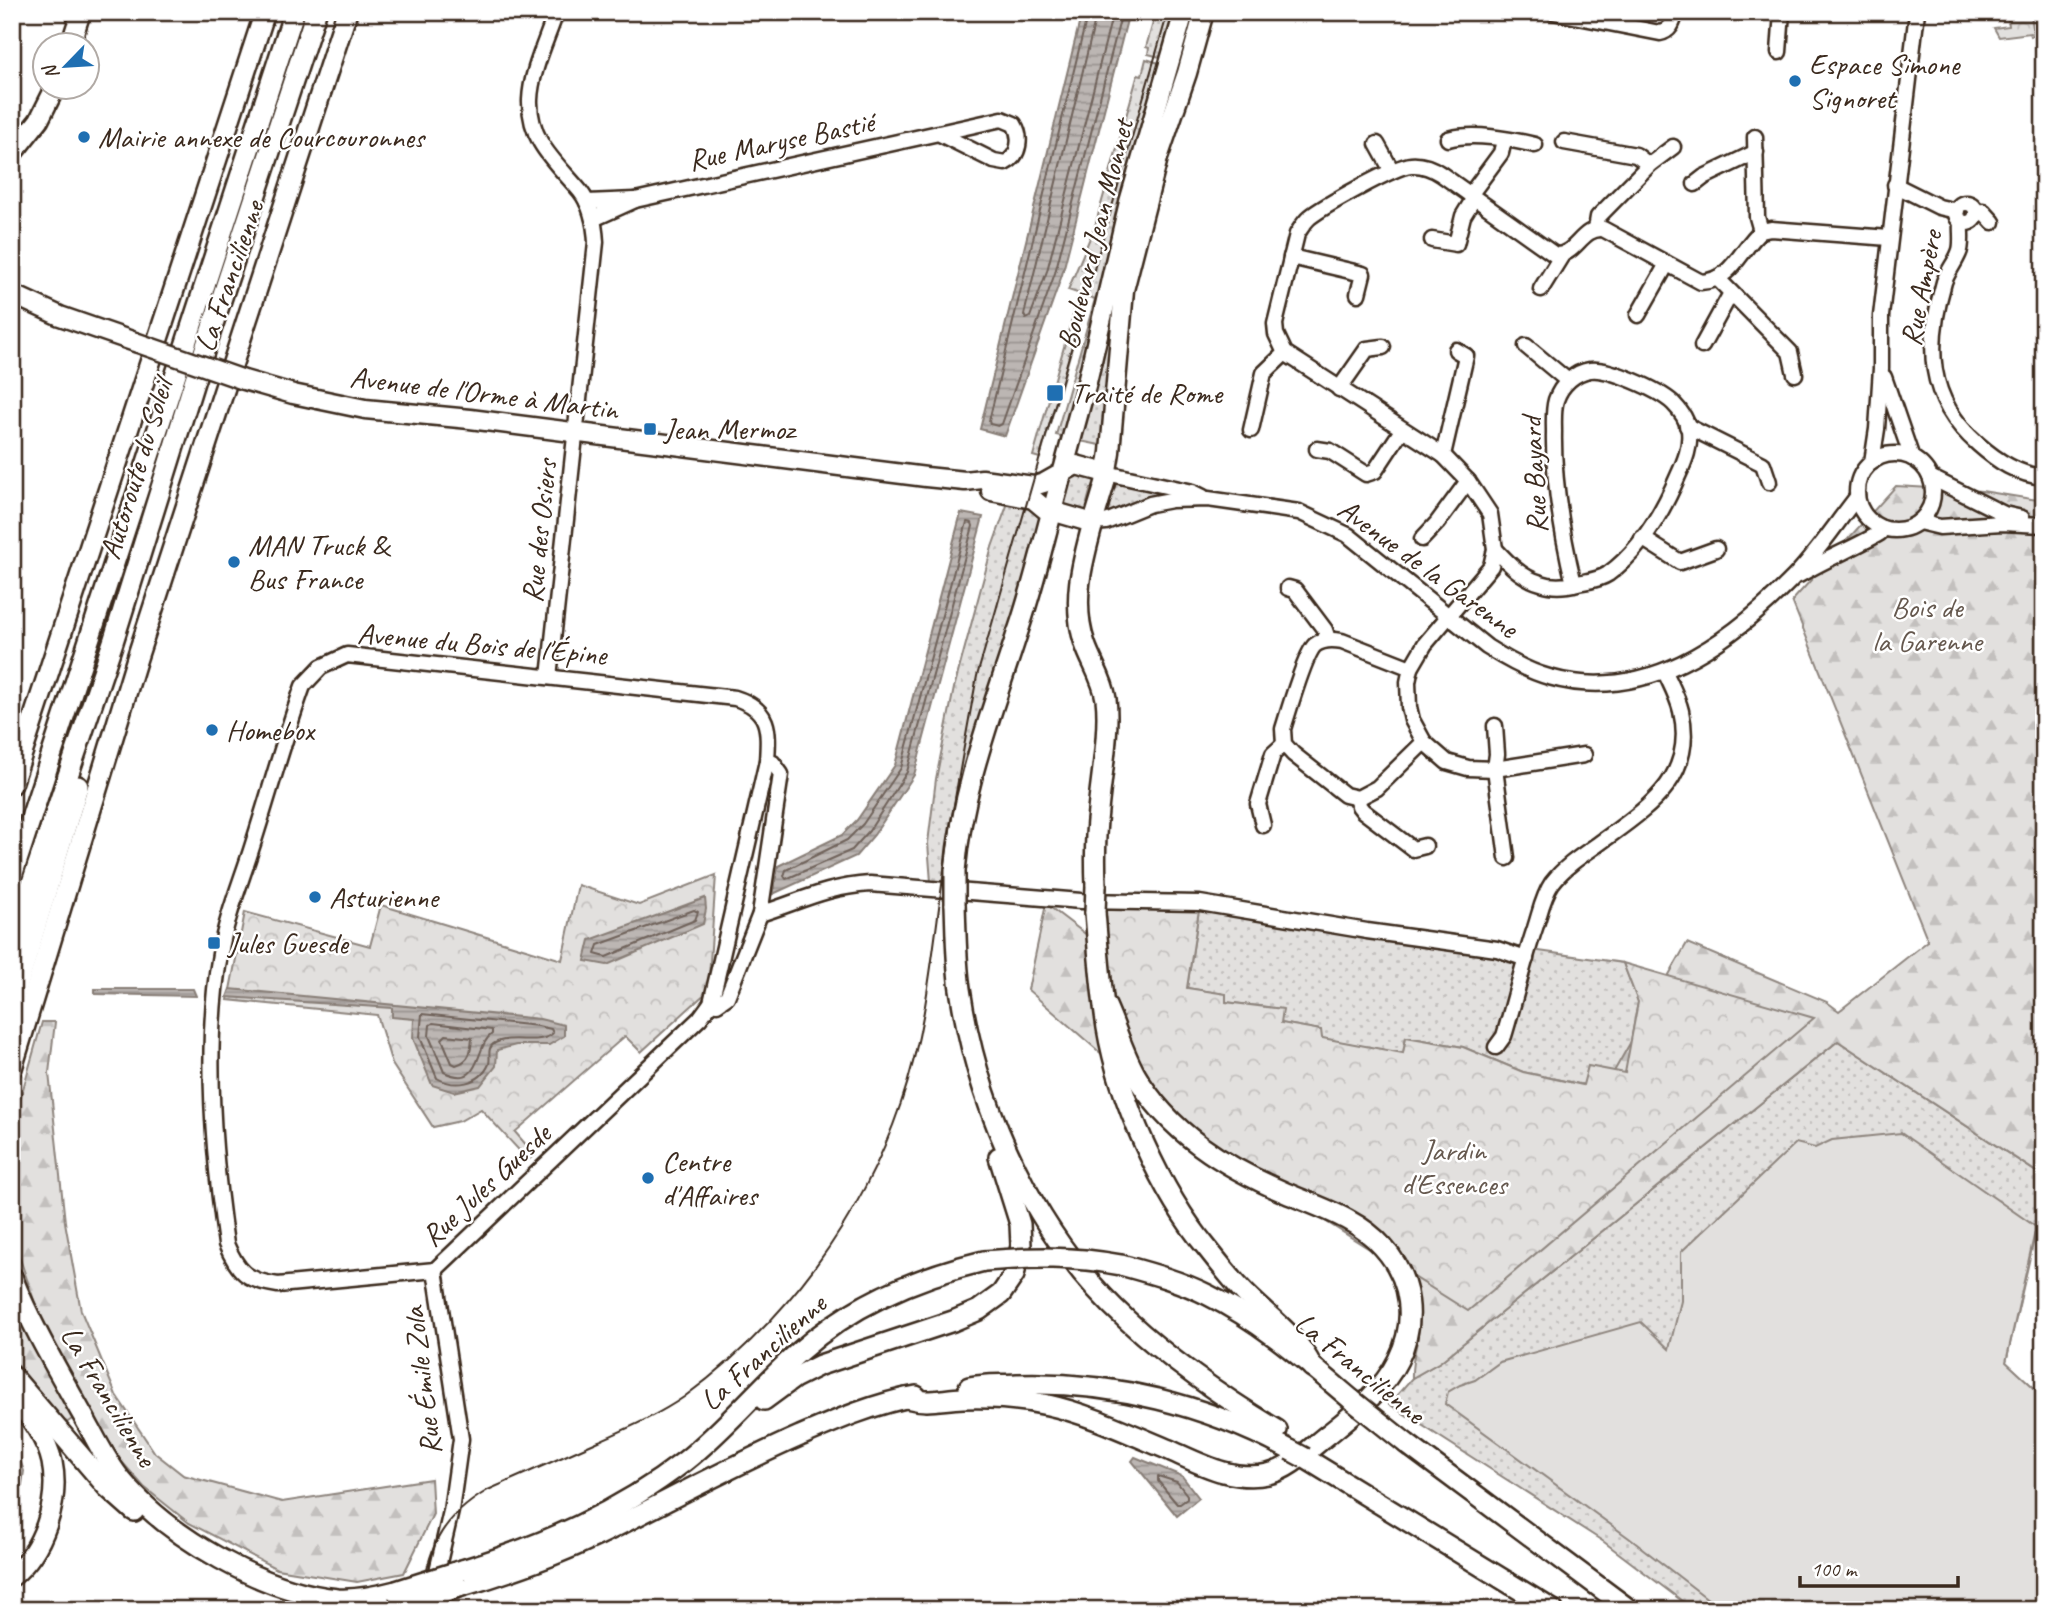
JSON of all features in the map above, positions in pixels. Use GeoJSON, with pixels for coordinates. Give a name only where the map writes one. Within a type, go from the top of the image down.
{"type":"FeatureCollection","features":[{"type":"Feature","properties":{"kind":"highway","name":"La Francilienne"},"geometry":{"type":"LineString","coordinates":[[12,784],[265,12]]}},
{"type":"Feature","properties":{"kind":"highway","name":"Autoroute du Soleil"},"geometry":{"type":"LineString","coordinates":[[12,876],[294,12]]}},
{"type":"Feature","properties":{"kind":"highway","name":"Autoroute du Soleil"},"geometry":{"type":"LineString","coordinates":[[12,942],[113,642],[194,383],[316,12]]}},
{"type":"Feature","properties":{"kind":"highway","name":"La Francilienne"},"geometry":{"type":"LineString","coordinates":[[14,1063],[137,658],[347,12]]}},
{"type":"Feature","properties":{"kind":"highway"},"geometry":{"type":"LineString","coordinates":[[1052,511],[1017,635],[979,750],[957,837],[955,904],[960,987],[969,1036],[993,1115],[1031,1199],[1055,1237],[1093,1286],[1126,1320],[1180,1364],[1238,1406],[1293,1439],[1297,1451]]}},
{"type":"Feature","properties":{"kind":"highway"},"geometry":{"type":"LineString","coordinates":[[1093,523],[1080,568],[1080,623],[1084,642],[1105,698],[1095,848],[1095,912],[1107,1026],[1115,1065],[1160,1174],[1182,1213],[1204,1245],[1241,1289],[1306,1352],[1312,1367]]}},
{"type":"Feature","properties":{"kind":"highway"},"geometry":{"type":"LineString","coordinates":[[12,1005],[109,683],[113,642]]}},
{"type":"Feature","properties":{"kind":"highway"},"geometry":{"type":"LineString","coordinates":[[906,1398],[925,1403],[949,1399],[1007,1399],[1049,1405],[1107,1424],[1218,1471],[1252,1476],[1279,1470],[1294,1461],[1341,1424],[1393,1372],[1408,1338],[1410,1308],[1402,1276],[1383,1246],[1356,1225],[1260,1182],[1188,1138],[1170,1120],[1136,1075],[1106,1006]]}},
{"type":"Feature","properties":{"kind":"highway"},"geometry":{"type":"LineString","coordinates":[[723,1427],[740,1421],[774,1392],[820,1364],[953,1321],[979,1310],[1001,1294],[1014,1275],[1021,1246],[1020,1224],[992,1134],[993,1115]]}},
{"type":"Feature","properties":{"kind":"highway","name":"La Francilienne"},"geometry":{"type":"LineString","coordinates":[[12,1277],[38,1335],[121,1479],[163,1521],[214,1554],[264,1578],[311,1594],[392,1603],[460,1579],[541,1544],[630,1499],[685,1460],[723,1427],[799,1352],[848,1315],[924,1277],[984,1261],[1072,1257],[1121,1265],[1153,1274],[1206,1294],[1252,1322],[1406,1444],[1630,1610]]}},
{"type":"Feature","properties":{"kind":"highway"},"geometry":{"type":"LineString","coordinates":[[12,1376],[108,1488],[160,1531],[196,1553],[214,1554]]}},
{"type":"Feature","properties":{"kind":"highway","name":"La Francilienne"},"geometry":{"type":"LineString","coordinates":[[460,1579],[508,1573],[560,1553],[787,1442],[848,1416],[906,1398],[978,1385],[1042,1383],[1076,1385],[1143,1396],[1200,1411],[1252,1430],[1297,1451],[1553,1610]]}},
{"type":"Feature","properties":{"kind":"highway"},"geometry":{"type":"LineString","coordinates":[[12,1395],[42,1436],[52,1462],[54,1492],[51,1512],[43,1534],[32,1554],[12,1576]]}},
{"type":"Feature","properties":{"kind":"main road"},"geometry":{"type":"LineString","coordinates":[[75,32],[81,12]]}},
{"type":"Feature","properties":{"kind":"main road","name":"Boulevard Jean Monnet"},"geometry":{"type":"LineString","coordinates":[[1052,511],[1087,382],[1129,202],[1184,12]]}},
{"type":"Feature","properties":{"kind":"main road"},"geometry":{"type":"LineString","coordinates":[[1093,523],[1107,472],[1124,290],[1158,158],[1191,61],[1204,12]]}},
{"type":"Feature","properties":{"kind":"main road"},"geometry":{"type":"LineString","coordinates":[[12,154],[39,120],[48,102]]}},
{"type":"Feature","properties":{"kind":"main road","name":"Avenue de l'Orme à Martin"},"geometry":{"type":"LineString","coordinates":[[12,294],[60,316],[244,380],[293,394],[365,409],[470,419],[965,481],[982,479],[1034,486],[1064,470]]}},
{"type":"Feature","properties":{"kind":"main road"},"geometry":{"type":"LineString","coordinates":[[1064,470],[1076,465],[1107,472]]}},
{"type":"Feature","properties":{"kind":"main road","name":"Avenue de l'Orme à Martin"},"geometry":{"type":"LineString","coordinates":[[965,481],[980,489],[1033,499],[1052,511],[1093,523]]}},
{"type":"Feature","properties":{"kind":"street"},"geometry":{"type":"LineString","coordinates":[[555,12],[533,83],[531,114],[539,143],[587,202]]}},
{"type":"Feature","properties":{"kind":"street"},"geometry":{"type":"LineString","coordinates":[[1553,12],[1660,33],[1667,32],[1676,12]]}},
{"type":"Feature","properties":{"kind":"street"},"geometry":{"type":"LineString","coordinates":[[1779,52],[1782,12]]}},
{"type":"Feature","properties":{"kind":"street"},"geometry":{"type":"LineString","coordinates":[[1872,461],[1891,454],[1912,458],[1926,470],[1933,489],[1932,502],[1919,522],[1901,530],[1882,528],[1865,516],[1857,497],[1859,477],[1872,461],[1877,429],[1881,316],[1917,12]]}},
{"type":"Feature","properties":{"kind":"street","name":"Rue Maryse Bastié"},"geometry":{"type":"LineString","coordinates":[[587,202],[635,200],[938,133],[1002,119],[1014,124],[1020,138],[1014,156],[1005,163],[994,161],[938,133]]}},
{"type":"Feature","properties":{"kind":"street"},"geometry":{"type":"LineString","coordinates":[[1448,139],[1461,136],[1535,145]]}},
{"type":"Feature","properties":{"kind":"street"},"geometry":{"type":"LineString","coordinates":[[1432,240],[1456,244],[1463,216],[1472,196],[1501,153],[1504,140]]}},
{"type":"Feature","properties":{"kind":"street"},"geometry":{"type":"LineString","coordinates":[[1564,142],[1636,155],[1649,165]]}},
{"type":"Feature","properties":{"kind":"street"},"geometry":{"type":"LineString","coordinates":[[1377,145],[1392,171]]}},
{"type":"Feature","properties":{"kind":"street"},"geometry":{"type":"LineString","coordinates":[[1695,184],[1756,145],[1756,217],[1761,231]]}},
{"type":"Feature","properties":{"kind":"street"},"geometry":{"type":"LineString","coordinates":[[1596,229],[1598,217],[1649,165],[1673,147]]}},
{"type":"Feature","properties":{"kind":"street"},"geometry":{"type":"LineString","coordinates":[[1584,755],[1495,769],[1457,766],[1436,754],[1424,742],[1412,720],[1409,707],[1407,694],[1411,668],[1425,644],[1488,570],[1495,549],[1490,514],[1468,481],[1443,455],[1285,352],[1276,334],[1275,324],[1297,234],[1308,219],[1392,171],[1402,166],[1423,165],[1441,174],[1555,255],[1570,252],[1596,229],[1610,232],[1701,282],[1717,278],[1737,261],[1761,231],[1782,230],[1889,238]]}},
{"type":"Feature","properties":{"kind":"street","name":"Rue Ampère"},"geometry":{"type":"LineString","coordinates":[[1895,185],[1959,216],[1960,253],[1945,280],[1936,325],[1933,364],[1939,391],[1960,426],[1981,448],[2015,471],[2044,477]]}},
{"type":"Feature","properties":{"kind":"street","name":"Rue Maryse Bastié"},"geometry":{"type":"LineString","coordinates":[[593,219],[635,200]]}},
{"type":"Feature","properties":{"kind":"street","name":"Rue des Osiers"},"geometry":{"type":"LineString","coordinates":[[549,677],[595,261],[593,219],[587,202]]}},
{"type":"Feature","properties":{"kind":"street"},"geometry":{"type":"LineString","coordinates":[[1959,216],[1970,222],[1976,212],[1983,211],[1993,222]]}},
{"type":"Feature","properties":{"kind":"street"},"geometry":{"type":"LineString","coordinates":[[1541,289],[1562,255]]}},
{"type":"Feature","properties":{"kind":"street"},"geometry":{"type":"LineString","coordinates":[[1291,257],[1363,274],[1358,294]]}},
{"type":"Feature","properties":{"kind":"street"},"geometry":{"type":"LineString","coordinates":[[1638,315],[1667,264]]}},
{"type":"Feature","properties":{"kind":"street"},"geometry":{"type":"LineString","coordinates":[[1717,278],[1790,352],[1795,374]]}},
{"type":"Feature","properties":{"kind":"street"},"geometry":{"type":"LineString","coordinates":[[1703,346],[1731,293]]}},
{"type":"Feature","properties":{"kind":"street"},"geometry":{"type":"LineString","coordinates":[[1339,389],[1367,349],[1384,346]]}},
{"type":"Feature","properties":{"kind":"street"},"geometry":{"type":"LineString","coordinates":[[1526,346],[1568,381]]}},
{"type":"Feature","properties":{"kind":"street"},"geometry":{"type":"LineString","coordinates":[[1443,455],[1466,356],[1456,350]]}},
{"type":"Feature","properties":{"kind":"street"},"geometry":{"type":"LineString","coordinates":[[1251,430],[1264,373],[1285,352]]}},
{"type":"Feature","properties":{"kind":"street"},"geometry":{"type":"LineString","coordinates":[[1881,368],[1912,458]]}},
{"type":"Feature","properties":{"kind":"street","name":"Rue Bayard"},"geometry":{"type":"LineString","coordinates":[[1495,549],[1514,569],[1542,584],[1562,586],[1574,584],[1606,575],[1642,538],[1673,489],[1688,453],[1687,426],[1681,412],[1663,396],[1609,372],[1589,370],[1568,381],[1557,399],[1553,451],[1561,528],[1574,584]]}},
{"type":"Feature","properties":{"kind":"street"},"geometry":{"type":"LineString","coordinates":[[1687,426],[1763,464],[1769,482]]}},
{"type":"Feature","properties":{"kind":"street"},"geometry":{"type":"LineString","coordinates":[[1317,449],[1330,451],[1366,474],[1371,474],[1402,430]]}},
{"type":"Feature","properties":{"kind":"street"},"geometry":{"type":"LineString","coordinates":[[1688,453],[1715,441]]}},
{"type":"Feature","properties":{"kind":"street"},"geometry":{"type":"LineString","coordinates":[[1107,472],[1193,492],[1208,499]]}},
{"type":"Feature","properties":{"kind":"street"},"geometry":{"type":"LineString","coordinates":[[1930,477],[2004,514],[2044,524]]}},
{"type":"Feature","properties":{"kind":"street"},"geometry":{"type":"LineString","coordinates":[[1422,539],[1468,481]]}},
{"type":"Feature","properties":{"kind":"street"},"geometry":{"type":"LineString","coordinates":[[1792,579],[1857,497]]}},
{"type":"Feature","properties":{"kind":"street"},"geometry":{"type":"LineString","coordinates":[[1093,523],[1106,522],[1150,504],[1171,500],[1208,499]]}},
{"type":"Feature","properties":{"kind":"street","name":"Avenue de la Garenne"},"geometry":{"type":"LineString","coordinates":[[1208,499],[1276,507],[1299,512],[1330,524],[1381,560],[1487,647],[1506,659],[1548,677],[1567,681],[1611,682],[1641,678],[1665,672],[1693,660],[1716,645],[1792,579]]}},
{"type":"Feature","properties":{"kind":"street"},"geometry":{"type":"LineString","coordinates":[[1919,522],[1940,527],[2002,523],[2044,524]]}},
{"type":"Feature","properties":{"kind":"street"},"geometry":{"type":"LineString","coordinates":[[1792,579],[1830,557],[1858,546],[1880,533],[1882,528]]}},
{"type":"Feature","properties":{"kind":"street"},"geometry":{"type":"LineString","coordinates":[[1642,538],[1680,562],[1716,549]]}},
{"type":"Feature","properties":{"kind":"street","name":"Rue Bayard"},"geometry":{"type":"LineString","coordinates":[[1488,570],[1514,569]]}},
{"type":"Feature","properties":{"kind":"street"},"geometry":{"type":"LineString","coordinates":[[1288,588],[1295,590],[1325,630],[1328,639]]}},
{"type":"Feature","properties":{"kind":"street"},"geometry":{"type":"LineString","coordinates":[[1411,668],[1342,641],[1328,639],[1315,645],[1283,729],[1284,744],[1345,795],[1359,797],[1377,788],[1424,742]]}},
{"type":"Feature","properties":{"kind":"street","name":"Avenue du Bois de l'Épine"},"geometry":{"type":"LineString","coordinates":[[214,997],[220,951],[231,911],[300,695],[312,674],[334,660],[348,655],[659,688],[746,701],[756,708],[769,729],[767,761],[728,931]]}},
{"type":"Feature","properties":{"kind":"street"},"geometry":{"type":"LineString","coordinates":[[1496,1047],[1504,1036],[1547,891],[1563,871],[1645,810],[1671,782],[1683,749],[1684,730],[1681,708],[1665,672]]}},
{"type":"Feature","properties":{"kind":"street"},"geometry":{"type":"LineString","coordinates":[[1495,726],[1495,769],[1507,858]]}},
{"type":"Feature","properties":{"kind":"street"},"geometry":{"type":"LineString","coordinates":[[1263,825],[1258,804],[1273,754],[1284,744]]}},
{"type":"Feature","properties":{"kind":"street"},"geometry":{"type":"LineString","coordinates":[[711,1003],[717,1004],[727,998],[760,914],[781,774],[773,763],[767,761]]}},
{"type":"Feature","properties":{"kind":"street"},"geometry":{"type":"LineString","coordinates":[[1359,797],[1359,806],[1363,811],[1413,849],[1425,846]]}},
{"type":"Feature","properties":{"kind":"street"},"geometry":{"type":"LineString","coordinates":[[760,914],[816,893],[845,886],[870,884],[1081,901],[1200,903],[1527,953]]}},
{"type":"Feature","properties":{"kind":"street","name":"Rue Jules Guesde"},"geometry":{"type":"LineString","coordinates":[[214,997],[212,1092],[222,1217],[226,1244],[233,1261],[244,1275],[261,1283],[278,1285],[435,1270],[700,1018],[711,1003],[728,931]]}},
{"type":"Feature","properties":{"kind":"street","name":"Rue Émile Zola"},"geometry":{"type":"LineString","coordinates":[[428,1610],[451,1511],[461,1439],[435,1270]]}},
{"type":"Feature","properties":{"kind":"green space"},"geometry":{"type":"Polygon","coordinates":[[[1156,12],[1179,12],[1167,51],[1163,49],[1160,57],[1148,54],[1149,48],[1146,47],[1156,12]]]}},
{"type":"Feature","properties":{"kind":"green space"},"geometry":{"type":"Polygon","coordinates":[[[2031,15],[2034,35],[2031,36],[2030,33],[1999,37],[1994,28],[2009,26],[2008,18],[2031,15]]]}},
{"type":"Feature","properties":{"kind":"green space"},"geometry":{"type":"Polygon","coordinates":[[[1146,59],[1159,63],[1148,100],[1152,102],[1065,437],[1056,435],[1095,299],[1068,290],[1095,226],[1138,74],[1142,75],[1146,59]]]}},
{"type":"Feature","properties":{"kind":"green space"},"geometry":{"type":"Polygon","coordinates":[[[1175,60],[1185,62],[1153,158],[1105,446],[1080,441],[1175,60]]]}},
{"type":"Feature","properties":{"kind":"green space"},"geometry":{"type":"Polygon","coordinates":[[[1077,301],[1085,303],[1040,458],[1033,456],[1077,301]]]}},
{"type":"Feature","properties":{"kind":"green space"},"geometry":{"type":"Polygon","coordinates":[[[1075,473],[1094,478],[1096,482],[1095,488],[1091,488],[1087,503],[1091,504],[1086,512],[1064,506],[1070,478],[1075,473]]]}},
{"type":"Feature","properties":{"kind":"green space"},"geometry":{"type":"Polygon","coordinates":[[[1114,481],[1164,491],[1105,516],[1114,481]]]}},
{"type":"Feature","properties":{"kind":"green space","name":"Bois de la Garenne"},"geometry":{"type":"Polygon","coordinates":[[[1896,486],[1982,491],[2044,501],[2044,1177],[1838,1041],[1440,1362],[1412,1378],[1419,1320],[1409,1270],[1188,1129],[1028,990],[1046,904],[1322,1114],[1604,1089],[1687,943],[1827,1002],[1839,1011],[1928,941],[1792,601],[1896,486]]]}},
{"type":"Feature","properties":{"kind":"green space"},"geometry":{"type":"Polygon","coordinates":[[[1009,500],[1038,509],[1042,520],[948,882],[931,882],[928,843],[936,779],[954,688],[992,547],[1009,500]]]}},
{"type":"Feature","properties":{"kind":"green space"},"geometry":{"type":"Polygon","coordinates":[[[716,875],[708,991],[641,1052],[625,1036],[515,1132],[535,1155],[528,1160],[481,1109],[460,1121],[433,1127],[392,1064],[377,1015],[228,1000],[245,912],[370,946],[381,905],[562,960],[578,885],[639,905],[716,875]]]}},
{"type":"Feature","properties":{"kind":"green space","name":"Jardin d'Essences"},"geometry":{"type":"Polygon","coordinates":[[[1105,901],[1200,903],[1187,988],[1226,994],[1226,1002],[1283,1009],[1281,1023],[1321,1030],[1322,1038],[1403,1053],[1406,1037],[1463,1047],[1523,1072],[1583,1085],[1588,1066],[1625,1073],[1638,1002],[1623,963],[1814,1018],[1468,1311],[1187,1134],[1127,1047],[1111,985],[1105,901]]]}},
{"type":"Feature","properties":{"kind":"green space"},"geometry":{"type":"Polygon","coordinates":[[[1200,903],[1623,963],[1638,1002],[1625,1074],[1584,1085],[1523,1072],[1463,1047],[1406,1037],[1403,1054],[1321,1038],[1321,1030],[1281,1023],[1282,1009],[1225,1002],[1226,994],[1187,988],[1200,903]]]}},
{"type":"Feature","properties":{"kind":"green space"},"geometry":{"type":"Polygon","coordinates":[[[42,1022],[55,1022],[49,1073],[65,1222],[81,1311],[116,1395],[155,1453],[183,1475],[282,1502],[431,1479],[433,1514],[404,1573],[357,1582],[277,1569],[189,1523],[144,1487],[115,1454],[68,1373],[37,1309],[18,1253],[12,1221],[12,1128],[42,1022]]]}},
{"type":"Feature","properties":{"kind":"green space"},"geometry":{"type":"Polygon","coordinates":[[[1838,1041],[2044,1177],[2044,1196],[2006,1362],[2044,1397],[2009,1610],[1694,1610],[1604,1542],[1389,1404],[1412,1378],[1440,1362],[1838,1041]]]}},
{"type":"Feature","properties":{"kind":"green space"},"geometry":{"type":"Polygon","coordinates":[[[1901,1133],[2036,1227],[2006,1362],[2044,1397],[2044,1610],[1722,1610],[1629,1538],[1445,1404],[1448,1392],[1475,1380],[1500,1362],[1641,1322],[1669,1349],[1681,1301],[1681,1252],[1796,1143],[1815,1148],[1832,1140],[1901,1133]]]}},
{"type":"Feature","properties":{"kind":"green space"},"geometry":{"type":"Polygon","coordinates":[[[12,1303],[75,1417],[65,1424],[12,1358],[12,1303]]]}},
{"type":"Feature","properties":{"kind":"green space"},"geometry":{"type":"Polygon","coordinates":[[[12,1438],[24,1471],[12,1549],[12,1438]]]}},
{"type":"Feature","properties":{"kind":"water"},"geometry":{"type":"Polygon","coordinates":[[[1082,12],[1129,12],[1062,275],[1005,436],[980,429],[1082,12]]]}},
{"type":"Feature","properties":{"kind":"water"},"geometry":{"type":"Polygon","coordinates":[[[961,513],[983,517],[914,775],[874,835],[856,856],[773,894],[778,866],[842,835],[857,820],[895,765],[961,513]]]}},
{"type":"Feature","properties":{"kind":"water"},"geometry":{"type":"Polygon","coordinates":[[[705,898],[703,924],[607,965],[585,961],[590,940],[705,898]]]}},
{"type":"Feature","properties":{"kind":"water"},"geometry":{"type":"Polygon","coordinates":[[[95,989],[193,989],[196,996],[95,994],[95,989]]]}},
{"type":"Feature","properties":{"kind":"water"},"geometry":{"type":"Polygon","coordinates":[[[230,989],[540,1019],[564,1025],[564,1036],[549,1045],[516,1045],[497,1050],[496,1066],[480,1086],[454,1092],[432,1085],[413,1038],[414,1019],[392,1017],[392,1008],[227,997],[230,989]]]}},
{"type":"Feature","properties":{"kind":"water"},"geometry":{"type":"Polygon","coordinates":[[[1135,1457],[1182,1476],[1199,1498],[1177,1516],[1132,1461],[1135,1457]]]}},
{"type":"Feature","properties":{"kind":"tram line"},"geometry":{"type":"LineString","coordinates":[[418,1610],[426,1571],[437,1541],[445,1527],[470,1502],[488,1490],[664,1410],[720,1368],[754,1337],[815,1267],[841,1229],[884,1147],[909,1077],[922,1023],[954,806],[977,676],[1168,12]]}},
{"type":"Feature","properties":{"kind":"place","name":"Espace Simone Signoret"},"geometry":{"type":"Point","coordinates":[1795,81]}},
{"type":"Feature","properties":{"kind":"place","name":"Mairie annexe de Courcouronnes"},"geometry":{"type":"Point","coordinates":[84,137]}},
{"type":"Feature","properties":{"kind":"place","name":"Traité de Rome"},"geometry":{"type":"Point","coordinates":[1055,393]}},
{"type":"Feature","properties":{"kind":"place","name":"Jean Mermoz"},"geometry":{"type":"Point","coordinates":[650,429]}},
{"type":"Feature","properties":{"kind":"place","name":"MAN Truck & Bus France"},"geometry":{"type":"Point","coordinates":[234,562]}},
{"type":"Feature","properties":{"kind":"place","name":"Homebox"},"geometry":{"type":"Point","coordinates":[212,730]}},
{"type":"Feature","properties":{"kind":"place","name":"Asturienne"},"geometry":{"type":"Point","coordinates":[315,897]}},
{"type":"Feature","properties":{"kind":"place","name":"Jules Guesde"},"geometry":{"type":"Point","coordinates":[214,943]}},
{"type":"Feature","properties":{"kind":"place","name":"Centre d'Affaires"},"geometry":{"type":"Point","coordinates":[648,1178]}}]}
